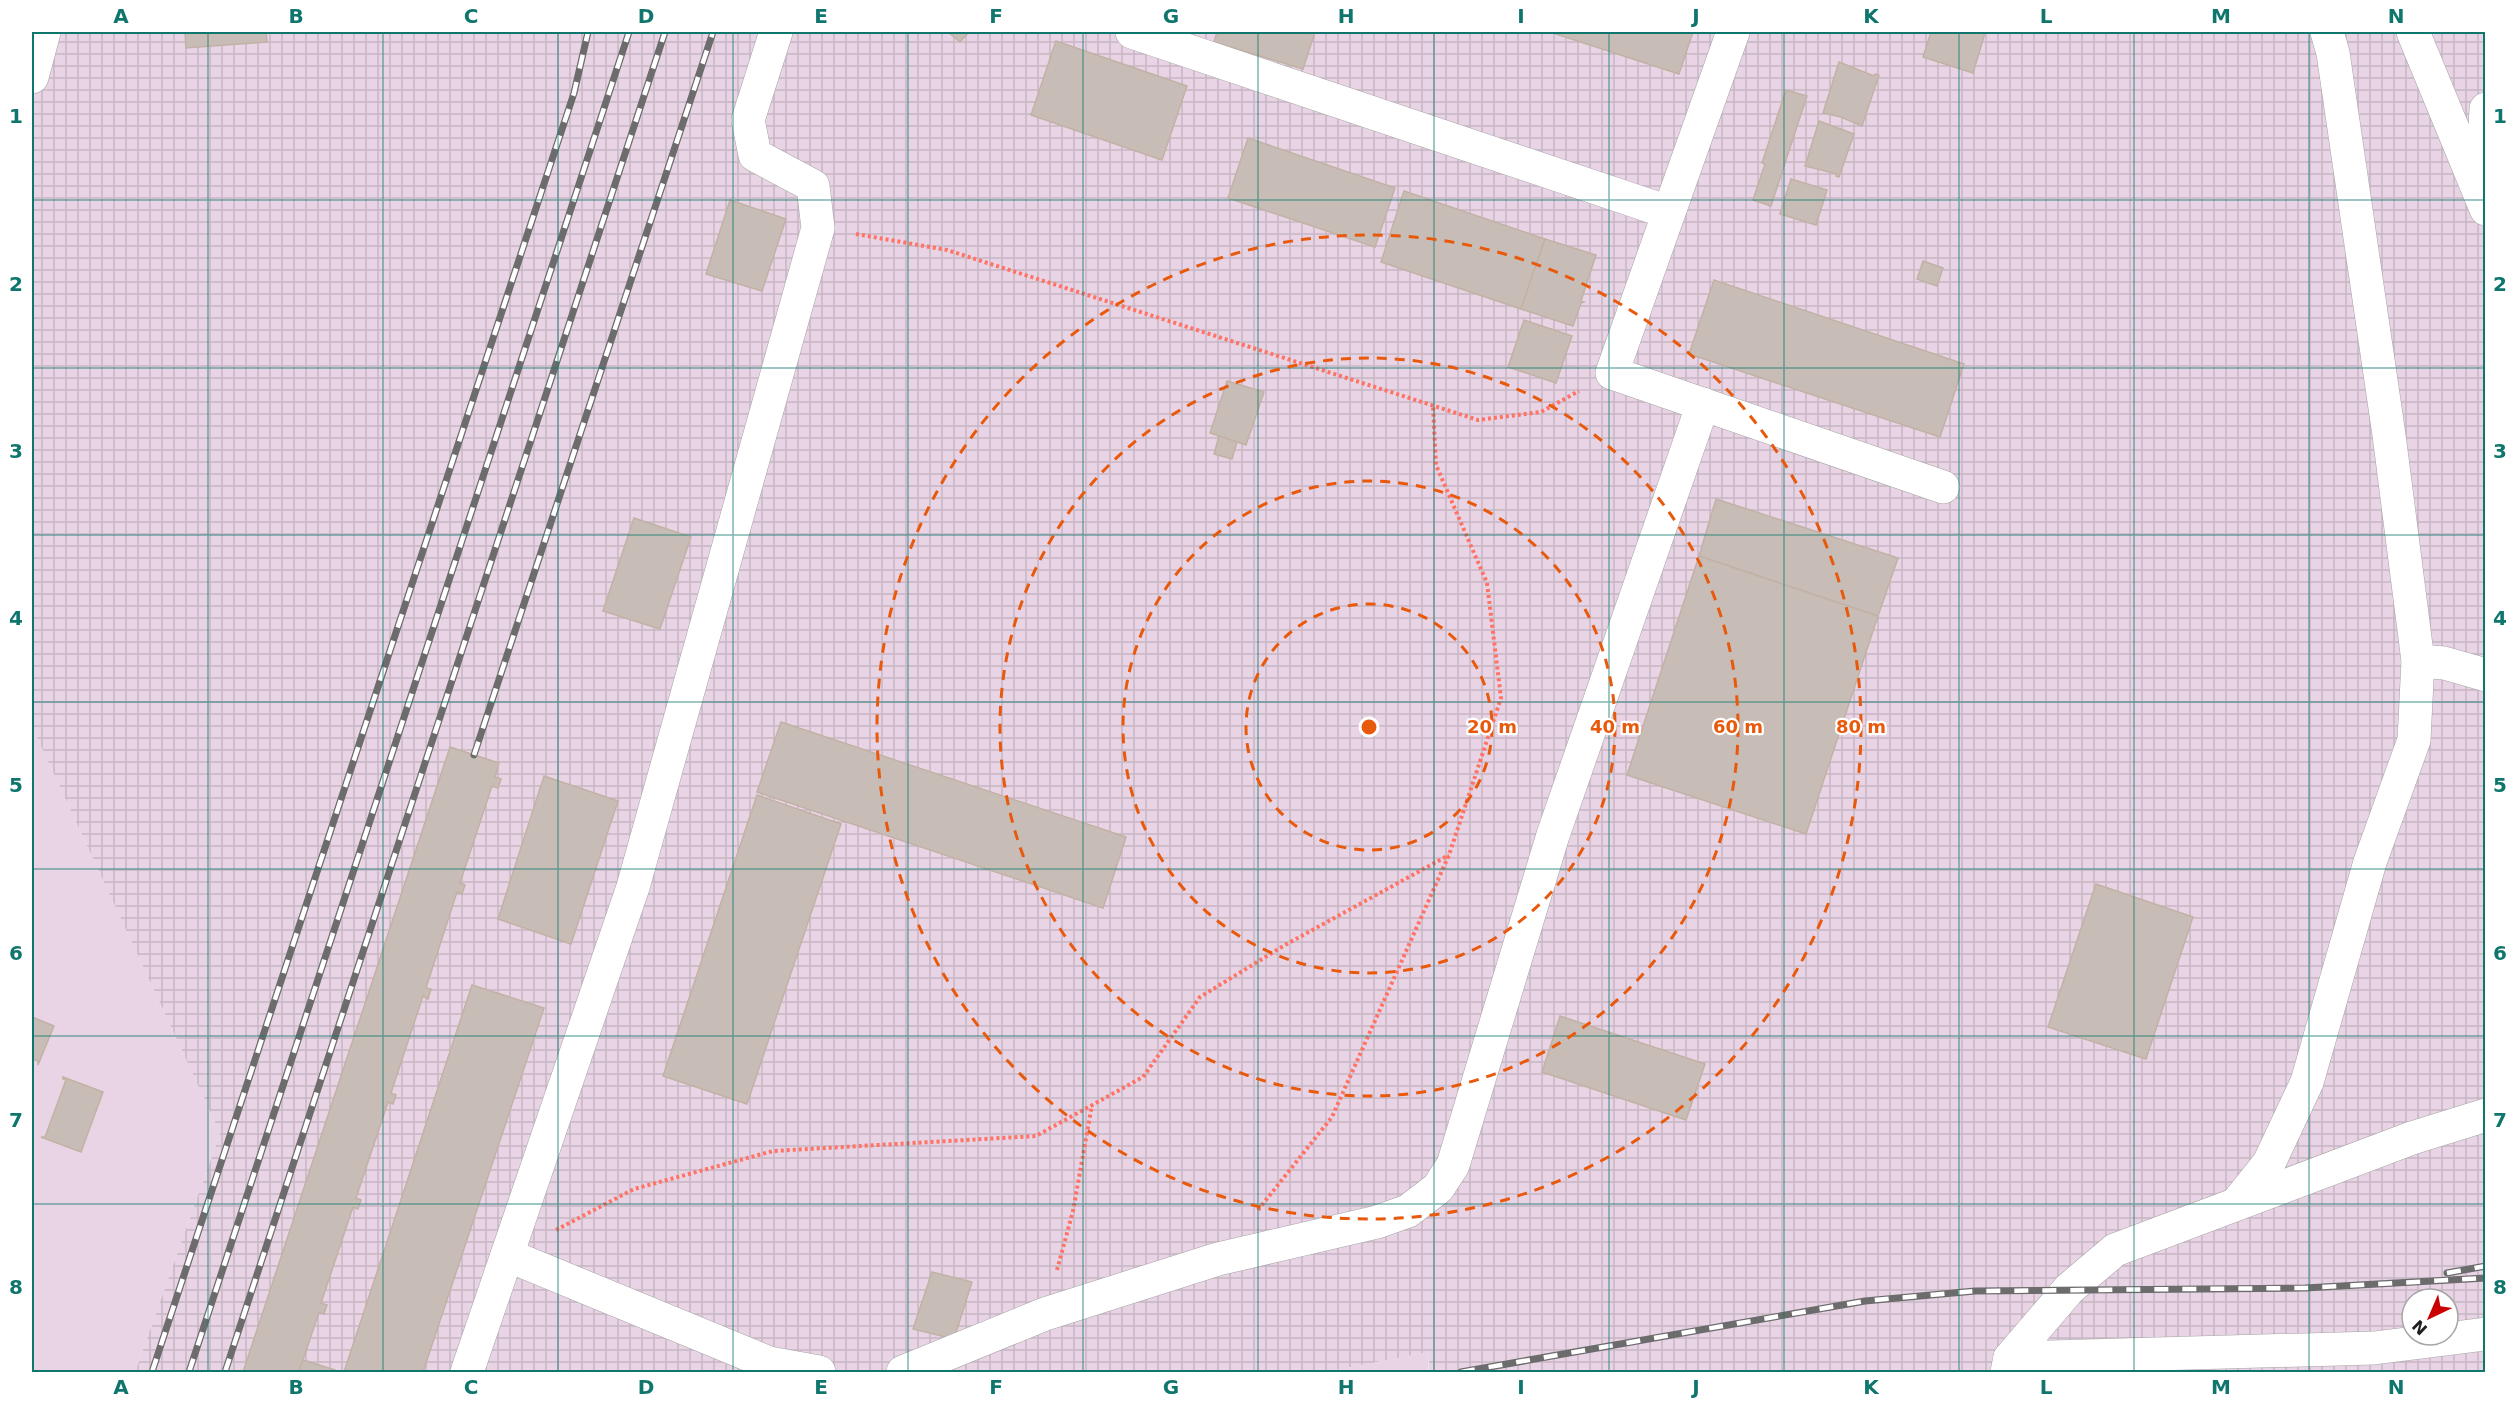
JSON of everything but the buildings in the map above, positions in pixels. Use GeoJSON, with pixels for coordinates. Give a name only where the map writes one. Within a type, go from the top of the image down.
{"type":"FeatureCollection","features":[{"type":"Feature","properties":{"kind":"street"},"geometry":{"type":"LineString","coordinates":[[32,77],[44,32]]}},
{"type":"Feature","properties":{"kind":"street"},"geometry":{"type":"LineString","coordinates":[[467,1372],[633,887],[819,228],[813,186],[755,155],[748,120],[776,32]]}},
{"type":"Feature","properties":{"kind":"street"},"geometry":{"type":"LineString","coordinates":[[1131,32],[1668,213]]}},
{"type":"Feature","properties":{"kind":"street"},"geometry":{"type":"LineString","coordinates":[[1733,32],[1612,373],[1943,487]]}},
{"type":"Feature","properties":{"kind":"street"},"geometry":{"type":"LineString","coordinates":[[2237,1203],[2269,1163],[2307,1082],[2370,862],[2414,740],[2418,661],[2382,388],[2335,64],[2327,32]]}},
{"type":"Feature","properties":{"kind":"street"},"geometry":{"type":"LineString","coordinates":[[2413,32],[2456,139],[2478,150]]}},
{"type":"Feature","properties":{"kind":"street"},"geometry":{"type":"LineString","coordinates":[[2486,109],[2478,150],[2486,209]]}},
{"type":"Feature","properties":{"kind":"street"},"geometry":{"type":"LineString","coordinates":[[903,1372],[1045,1314],[1218,1259],[1377,1222],[1408,1211],[1438,1188],[1453,1165],[1553,835],[1702,404]]}},
{"type":"Feature","properties":{"kind":"street"},"geometry":{"type":"LineString","coordinates":[[2418,661],[2444,663],[2486,675]]}},
{"type":"Feature","properties":{"kind":"street"},"geometry":{"type":"LineString","coordinates":[[2008,1365],[2069,1289],[2115,1250],[2412,1138],[2486,1115]]}},
{"type":"Feature","properties":{"kind":"street"},"geometry":{"type":"LineString","coordinates":[[507,1255],[770,1364],[818,1372]]}},
{"type":"Feature","properties":{"kind":"street"},"geometry":{"type":"LineString","coordinates":[[2008,1365],[2374,1348],[2486,1334]]}},
{"type":"Feature","properties":{"kind":"path"},"geometry":{"type":"LineString","coordinates":[[819,228],[947,250],[1478,420],[1541,412],[1612,373]]}},
{"type":"Feature","properties":{"kind":"path"},"geometry":{"type":"LineString","coordinates":[[1254,1215],[1332,1117],[1449,855],[1501,698],[1487,583],[1436,465],[1433,406]]}},
{"type":"Feature","properties":{"kind":"path"},"geometry":{"type":"LineString","coordinates":[[507,1255],[634,1189],[773,1151],[1036,1136],[1143,1077],[1200,997],[1286,945],[1449,855]]}},
{"type":"Feature","properties":{"kind":"path"},"geometry":{"type":"LineString","coordinates":[[1045,1314],[1073,1211],[1092,1105]]}},
{"type":"Feature","properties":{"kind":"shaded area"},"geometry":{"type":"Polygon","coordinates":[[[44,32],[2485,32],[2485,1372],[1429,1372],[1429,1352],[1326,1372],[135,1372],[220,1133],[32,727],[32,77],[44,32]]]}},
{"type":"Feature","properties":{"kind":"shaded area"},"geometry":{"type":"Polygon","coordinates":[[[32,727],[220,1133],[135,1372],[32,1372],[32,727]]]}},
{"type":"Feature","properties":{"kind":"shaded area"},"geometry":{"type":"Polygon","coordinates":[[[1429,1352],[1428,1372],[1326,1372],[1429,1352]]]}},
{"type":"Feature","properties":{"kind":"railway"},"geometry":{"type":"LineString","coordinates":[[152,1372],[574,93],[588,32]]}},
{"type":"Feature","properties":{"kind":"railway"},"geometry":{"type":"LineString","coordinates":[[189,1372],[629,32]]}},
{"type":"Feature","properties":{"kind":"railway"},"geometry":{"type":"LineString","coordinates":[[225,1372],[665,32]]}},
{"type":"Feature","properties":{"kind":"railway"},"geometry":{"type":"LineString","coordinates":[[474,755],[713,32]]}},
{"type":"Feature","properties":{"kind":"railway"},"geometry":{"type":"LineString","coordinates":[[2447,1273],[2486,1266]]}},
{"type":"Feature","properties":{"kind":"railway"},"geometry":{"type":"LineString","coordinates":[[1461,1372],[1865,1301],[1975,1291],[2305,1288],[2486,1278]]}}]}
